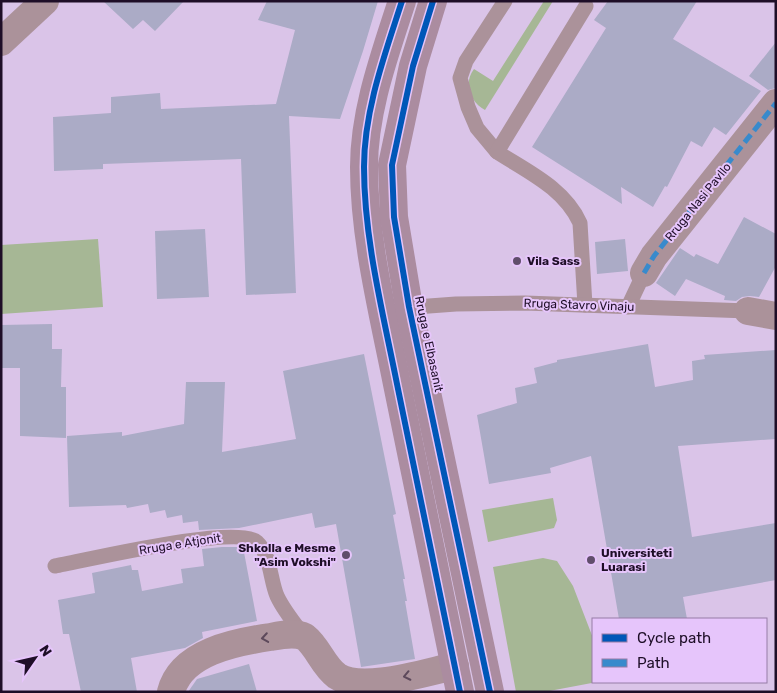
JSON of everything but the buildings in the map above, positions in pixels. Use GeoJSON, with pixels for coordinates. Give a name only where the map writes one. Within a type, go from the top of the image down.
{"type":"FeatureCollection","features":[{"type":"Feature","properties":{"kind":"main road"},"geometry":{"type":"LineString","coordinates":[[402,1],[382,63],[370,113],[364,166],[368,220],[383,312],[457,679]]}},
{"type":"Feature","properties":{"kind":"main road","name":"Rruga e Elbasanit"},"geometry":{"type":"LineString","coordinates":[[433,1],[413,66],[392,165],[394,217],[409,307],[490,692]]}},
{"type":"Feature","properties":{"kind":"street"},"geometry":{"type":"LineString","coordinates":[[1,42],[45,1]]}},
{"type":"Feature","properties":{"kind":"street","name":"Rruga Nasi Pavllo"},"geometry":{"type":"LineString","coordinates":[[644,273],[654,256],[776,103]]}},
{"type":"Feature","properties":{"kind":"street","name":"Rruga Stavro Vinaju"},"geometry":{"type":"LineString","coordinates":[[748,311],[776,316]]}},
{"type":"Feature","properties":{"kind":"street"},"geometry":{"type":"LineString","coordinates":[[171,692],[174,682],[182,671],[194,661],[216,650],[260,638],[294,634],[305,637]]}},
{"type":"Feature","properties":{"kind":"street","name":"Rruga e Atjonit"},"geometry":{"type":"LineString","coordinates":[[305,637],[313,644],[333,672],[352,681],[457,679]]}},
{"type":"Feature","properties":{"kind":"lane"},"geometry":{"type":"LineString","coordinates":[[505,1],[466,61],[460,78],[468,108],[477,128],[497,152],[548,185],[566,200],[574,211],[580,223],[585,305]]}},
{"type":"Feature","properties":{"kind":"lane"},"geometry":{"type":"LineString","coordinates":[[497,152],[586,6]]}},
{"type":"Feature","properties":{"kind":"lane","name":"Rruga Nasi Pavllo"},"geometry":{"type":"LineString","coordinates":[[628,307],[644,273]]}},
{"type":"Feature","properties":{"kind":"lane","name":"Rruga Stavro Vinaju"},"geometry":{"type":"LineString","coordinates":[[383,312],[409,307],[491,303],[748,311]]}},
{"type":"Feature","properties":{"kind":"lane","name":"Rruga e Atjonit"},"geometry":{"type":"LineString","coordinates":[[56,566],[202,539],[229,536],[248,538],[261,547],[277,596],[305,637]]}},
{"type":"Feature","properties":{"kind":"green space"},"geometry":{"type":"Polygon","coordinates":[[[544,1],[553,1],[485,110],[475,102],[470,92],[469,80],[471,74],[474,69],[493,81],[544,1]]]}},
{"type":"Feature","properties":{"kind":"green space"},"geometry":{"type":"Polygon","coordinates":[[[98,239],[103,307],[1,314],[1,245],[98,239]]]}},
{"type":"Feature","properties":{"kind":"green space"},"geometry":{"type":"Polygon","coordinates":[[[553,498],[557,520],[554,528],[488,542],[482,510],[553,498]]]}},
{"type":"Feature","properties":{"kind":"green space"},"geometry":{"type":"Polygon","coordinates":[[[543,558],[557,561],[573,586],[592,635],[592,683],[544,692],[516,692],[493,567],[543,558]]]}},
{"type":"Feature","properties":{"kind":"marked path"},"geometry":{"type":"LineString","coordinates":[[644,273],[654,256],[776,103]]}},
{"type":"Feature","properties":{"kind":"cycle path"},"geometry":{"type":"LineString","coordinates":[[402,1],[377,82],[368,124],[364,167],[367,221],[380,303],[460,692]]}},
{"type":"Feature","properties":{"kind":"cycle path"},"geometry":{"type":"LineString","coordinates":[[433,1],[413,66],[392,165],[394,217],[409,307],[490,692]]}},
{"type":"Feature","properties":{"kind":"place","name":"Vila Sass"},"geometry":{"type":"Point","coordinates":[517,261]}},
{"type":"Feature","properties":{"kind":"place","name":"Shkolla e Mesme \"Asim Vokshi\""},"geometry":{"type":"Point","coordinates":[346,555]}},
{"type":"Feature","properties":{"kind":"place","name":"Universiteti Luarasi"},"geometry":{"type":"Point","coordinates":[591,560]}}]}
